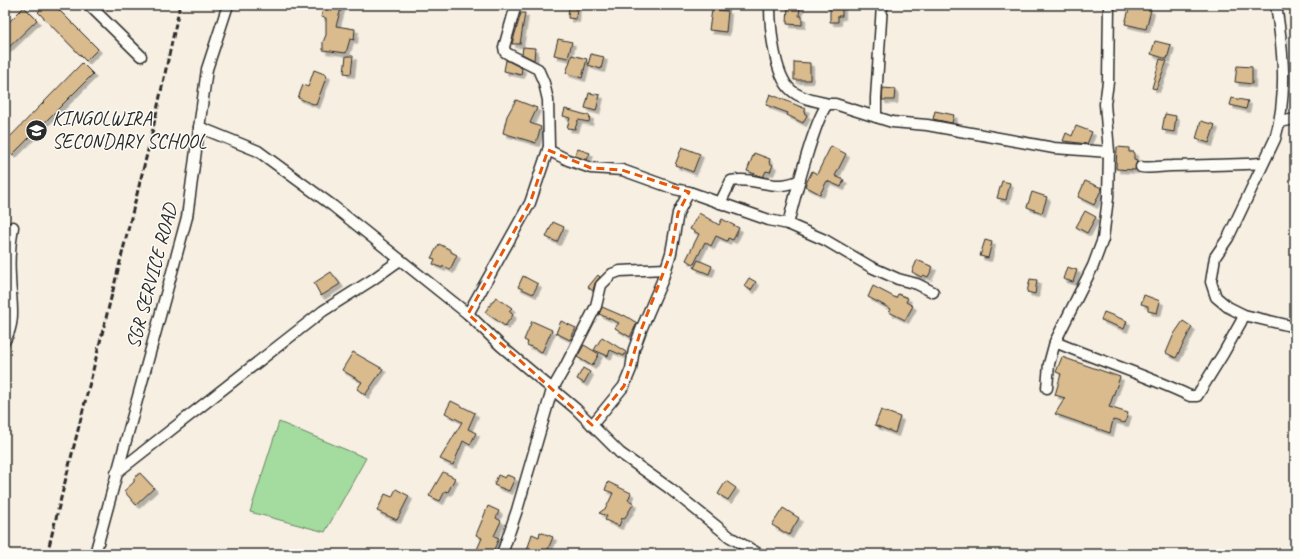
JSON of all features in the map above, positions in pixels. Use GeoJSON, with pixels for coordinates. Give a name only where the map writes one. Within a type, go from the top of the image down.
{"type":"FeatureCollection","features":[{"type":"Feature","properties":{"kind":"street"},"geometry":{"type":"LineString","coordinates":[[89,5],[141,56]]}},
{"type":"Feature","properties":{"kind":"street","name":"SGR SERVICE ROAD"},"geometry":{"type":"LineString","coordinates":[[95,554],[187,217],[207,69],[228,5]]}},
{"type":"Feature","properties":{"kind":"street"},"geometry":{"type":"LineString","coordinates":[[468,314],[530,203],[548,150],[548,100],[544,83],[538,69],[505,52],[504,47],[516,5]]}},
{"type":"Feature","properties":{"kind":"street"},"geometry":{"type":"LineString","coordinates":[[770,5],[774,45],[780,70],[786,85],[791,91],[799,96],[828,104],[835,104],[892,122],[927,125],[1054,148],[1109,152]]}},
{"type":"Feature","properties":{"kind":"street"},"geometry":{"type":"LineString","coordinates":[[876,118],[882,5]]}},
{"type":"Feature","properties":{"kind":"street"},"geometry":{"type":"LineString","coordinates":[[1047,388],[1049,364],[1055,342],[1093,266],[1103,238],[1108,198],[1109,152],[1105,104],[1108,82],[1109,5]]}},
{"type":"Feature","properties":{"kind":"street"},"geometry":{"type":"LineString","coordinates":[[1276,5],[1284,83],[1280,122],[1275,139],[1228,238],[1215,257],[1211,282],[1216,297],[1228,307],[1244,315],[1295,327]]}},
{"type":"Feature","properties":{"kind":"street"},"geometry":{"type":"LineString","coordinates":[[788,224],[814,136],[824,109],[828,104]]}},
{"type":"Feature","properties":{"kind":"street"},"geometry":{"type":"LineString","coordinates":[[1280,122],[1295,119]]}},
{"type":"Feature","properties":{"kind":"street"},"geometry":{"type":"LineString","coordinates":[[199,127],[258,151],[333,206],[468,314],[592,425],[620,453],[669,488],[730,538],[759,554]]}},
{"type":"Feature","properties":{"kind":"street"},"geometry":{"type":"LineString","coordinates":[[548,150],[568,160],[591,168],[622,170],[769,220],[788,224],[825,240],[884,273],[933,292]]}},
{"type":"Feature","properties":{"kind":"street"},"geometry":{"type":"LineString","coordinates":[[1141,167],[1219,166],[1263,163]]}},
{"type":"Feature","properties":{"kind":"street"},"geometry":{"type":"LineString","coordinates":[[720,203],[731,181],[750,180],[779,186],[789,186],[800,180]]}},
{"type":"Feature","properties":{"kind":"street"},"geometry":{"type":"LineString","coordinates":[[592,425],[624,386],[631,369],[634,349],[671,253],[678,213],[689,192]]}},
{"type":"Feature","properties":{"kind":"street"},"geometry":{"type":"LineString","coordinates":[[5,340],[9,334],[12,320],[10,277],[13,227]]}},
{"type":"Feature","properties":{"kind":"street"},"geometry":{"type":"LineString","coordinates":[[116,473],[323,311],[372,280],[400,260]]}},
{"type":"Feature","properties":{"kind":"street"},"geometry":{"type":"LineString","coordinates":[[502,554],[517,510],[552,390],[596,306],[601,285],[612,274],[620,271],[666,269]]}},
{"type":"Feature","properties":{"kind":"street"},"geometry":{"type":"LineString","coordinates":[[1055,342],[1103,362],[1152,378],[1190,396],[1197,396],[1242,322],[1244,315]]}},
{"type":"Feature","properties":{"kind":"highlighted area"},"geometry":{"type":"Polygon","coordinates":[[[548,150],[591,168],[622,170],[689,192],[678,213],[671,253],[641,330],[624,386],[592,425],[468,314],[530,203],[548,150]]]}},
{"type":"Feature","properties":{"kind":"green space"},"geometry":{"type":"Polygon","coordinates":[[[279,422],[366,458],[325,532],[250,512],[279,422]]]}},
{"type":"Feature","properties":{"kind":"building"},"geometry":{"type":"Polygon","coordinates":[[[45,5],[54,5],[98,49],[86,61],[38,12],[45,5]]]}},
{"type":"Feature","properties":{"kind":"building"},"geometry":{"type":"Polygon","coordinates":[[[324,5],[342,5],[336,26],[355,29],[354,40],[350,39],[346,53],[323,50],[323,42],[326,35],[326,18],[321,17],[324,5]]]}},
{"type":"Feature","properties":{"kind":"building"},"geometry":{"type":"Polygon","coordinates":[[[569,5],[577,5],[576,19],[568,18],[569,5]]]}},
{"type":"Feature","properties":{"kind":"building"},"geometry":{"type":"Polygon","coordinates":[[[788,5],[800,5],[799,16],[802,16],[802,25],[787,24],[788,5]]]}},
{"type":"Feature","properties":{"kind":"building"},"geometry":{"type":"Polygon","coordinates":[[[830,5],[842,5],[842,16],[838,16],[838,22],[830,22],[830,5]]]}},
{"type":"Feature","properties":{"kind":"building"},"geometry":{"type":"Polygon","coordinates":[[[1130,5],[1151,10],[1146,29],[1125,24],[1130,5]]]}},
{"type":"Feature","properties":{"kind":"building"},"geometry":{"type":"Polygon","coordinates":[[[24,7],[37,20],[5,51],[5,26],[24,7]]]}},
{"type":"Feature","properties":{"kind":"building"},"geometry":{"type":"Polygon","coordinates":[[[712,10],[728,11],[726,32],[709,30],[712,10]]]}},
{"type":"Feature","properties":{"kind":"building"},"geometry":{"type":"Polygon","coordinates":[[[521,13],[525,13],[520,44],[512,44],[521,13]]]}},
{"type":"Feature","properties":{"kind":"building"},"geometry":{"type":"Polygon","coordinates":[[[558,39],[572,42],[568,58],[554,55],[558,39]]]}},
{"type":"Feature","properties":{"kind":"building"},"geometry":{"type":"Polygon","coordinates":[[[1155,41],[1171,45],[1167,59],[1151,54],[1155,41]]]}},
{"type":"Feature","properties":{"kind":"building"},"geometry":{"type":"Polygon","coordinates":[[[523,47],[535,48],[534,60],[522,54],[523,47]]]}},
{"type":"Feature","properties":{"kind":"building"},"geometry":{"type":"Polygon","coordinates":[[[591,54],[604,57],[601,69],[588,65],[591,54]]]}},
{"type":"Feature","properties":{"kind":"building"},"geometry":{"type":"Polygon","coordinates":[[[572,55],[587,59],[582,78],[566,73],[572,55]]]}},
{"type":"Feature","properties":{"kind":"building"},"geometry":{"type":"Polygon","coordinates":[[[346,56],[353,56],[351,74],[344,73],[346,56]]]}},
{"type":"Feature","properties":{"kind":"building"},"geometry":{"type":"Polygon","coordinates":[[[1160,59],[1167,61],[1156,89],[1152,88],[1160,59]]]}},
{"type":"Feature","properties":{"kind":"building"},"geometry":{"type":"Polygon","coordinates":[[[506,60],[522,68],[521,75],[504,71],[506,60]]]}},
{"type":"Feature","properties":{"kind":"building"},"geometry":{"type":"Polygon","coordinates":[[[794,62],[810,63],[810,80],[794,80],[794,62]]]}},
{"type":"Feature","properties":{"kind":"building"},"geometry":{"type":"Polygon","coordinates":[[[82,63],[93,74],[12,155],[5,148],[5,142],[82,63]]]}},
{"type":"Feature","properties":{"kind":"building"},"geometry":{"type":"Polygon","coordinates":[[[1237,66],[1252,67],[1252,84],[1235,82],[1237,66]]]}},
{"type":"Feature","properties":{"kind":"building"},"geometry":{"type":"Polygon","coordinates":[[[314,70],[327,75],[316,105],[298,98],[303,85],[308,87],[314,70]]]}},
{"type":"Feature","properties":{"kind":"building"},"geometry":{"type":"Polygon","coordinates":[[[883,88],[895,89],[894,100],[882,100],[883,88]]]}},
{"type":"Feature","properties":{"kind":"building"},"geometry":{"type":"Polygon","coordinates":[[[589,93],[600,95],[596,111],[585,108],[589,93]]]}},
{"type":"Feature","properties":{"kind":"building"},"geometry":{"type":"Polygon","coordinates":[[[770,94],[806,109],[804,113],[807,115],[803,123],[787,115],[788,113],[766,105],[770,94]]]}},
{"type":"Feature","properties":{"kind":"building"},"geometry":{"type":"Polygon","coordinates":[[[1232,98],[1248,101],[1246,109],[1230,105],[1232,98]]]}},
{"type":"Feature","properties":{"kind":"building"},"geometry":{"type":"Polygon","coordinates":[[[516,100],[537,108],[530,123],[541,127],[536,143],[503,133],[507,116],[516,100]]]}},
{"type":"Feature","properties":{"kind":"building"},"geometry":{"type":"Polygon","coordinates":[[[565,109],[590,116],[589,122],[578,120],[575,129],[567,128],[570,118],[563,116],[565,109]]]}},
{"type":"Feature","properties":{"kind":"building"},"geometry":{"type":"Polygon","coordinates":[[[935,111],[954,115],[952,123],[933,119],[935,111]]]}},
{"type":"Feature","properties":{"kind":"building"},"geometry":{"type":"Polygon","coordinates":[[[1165,114],[1176,116],[1174,132],[1162,130],[1165,114]]]}},
{"type":"Feature","properties":{"kind":"building"},"geometry":{"type":"Polygon","coordinates":[[[1201,121],[1215,125],[1209,143],[1196,139],[1201,121]]]}},
{"type":"Feature","properties":{"kind":"building"},"geometry":{"type":"Polygon","coordinates":[[[1076,126],[1092,132],[1087,144],[1063,141],[1066,133],[1072,136],[1076,126]]]}},
{"type":"Feature","properties":{"kind":"building"},"geometry":{"type":"Polygon","coordinates":[[[831,146],[846,154],[835,176],[844,180],[841,187],[827,181],[820,194],[805,186],[812,171],[817,174],[831,146]]]}},
{"type":"Feature","properties":{"kind":"building"},"geometry":{"type":"Polygon","coordinates":[[[682,147],[700,154],[693,172],[675,165],[682,147]]]}},
{"type":"Feature","properties":{"kind":"building"},"geometry":{"type":"Polygon","coordinates":[[[1117,147],[1129,148],[1129,152],[1134,152],[1134,159],[1137,160],[1135,170],[1116,169],[1117,147]]]}},
{"type":"Feature","properties":{"kind":"building"},"geometry":{"type":"Polygon","coordinates":[[[578,149],[590,153],[587,160],[575,156],[578,149]]]}},
{"type":"Feature","properties":{"kind":"building"},"geometry":{"type":"Polygon","coordinates":[[[754,153],[770,159],[769,163],[773,165],[770,172],[766,171],[763,177],[747,171],[754,153]]]}},
{"type":"Feature","properties":{"kind":"building"},"geometry":{"type":"Polygon","coordinates":[[[1002,181],[1010,183],[1006,200],[997,198],[1002,181]]]}},
{"type":"Feature","properties":{"kind":"building"},"geometry":{"type":"Polygon","coordinates":[[[1085,181],[1102,188],[1094,205],[1078,197],[1085,181]]]}},
{"type":"Feature","properties":{"kind":"building"},"geometry":{"type":"Polygon","coordinates":[[[1032,192],[1047,197],[1042,213],[1027,207],[1032,192]]]}},
{"type":"Feature","properties":{"kind":"building"},"geometry":{"type":"Polygon","coordinates":[[[1085,211],[1096,217],[1087,233],[1076,227],[1085,211]]]}},
{"type":"Feature","properties":{"kind":"building"},"geometry":{"type":"Polygon","coordinates":[[[699,213],[719,225],[722,219],[739,228],[733,240],[728,238],[727,241],[716,236],[711,246],[705,242],[694,264],[686,260],[699,234],[690,229],[699,213]]]}},
{"type":"Feature","properties":{"kind":"building"},"geometry":{"type":"Polygon","coordinates":[[[553,222],[564,227],[557,242],[546,237],[553,222]]]}},
{"type":"Feature","properties":{"kind":"building"},"geometry":{"type":"Polygon","coordinates":[[[985,240],[992,242],[988,258],[980,256],[985,240]]]}},
{"type":"Feature","properties":{"kind":"building"},"geometry":{"type":"Polygon","coordinates":[[[439,244],[457,255],[450,270],[443,266],[442,268],[433,264],[435,259],[431,258],[439,244]]]}},
{"type":"Feature","properties":{"kind":"building"},"geometry":{"type":"Polygon","coordinates":[[[698,260],[712,266],[709,274],[694,268],[698,260]]]}},
{"type":"Feature","properties":{"kind":"building"},"geometry":{"type":"Polygon","coordinates":[[[917,260],[933,267],[928,277],[923,275],[921,277],[912,272],[917,260]]]}},
{"type":"Feature","properties":{"kind":"building"},"geometry":{"type":"Polygon","coordinates":[[[1067,267],[1077,270],[1073,282],[1063,279],[1067,267]]]}},
{"type":"Feature","properties":{"kind":"building"},"geometry":{"type":"Polygon","coordinates":[[[331,272],[340,284],[321,296],[314,283],[331,272]]]}},
{"type":"Feature","properties":{"kind":"building"},"geometry":{"type":"Polygon","coordinates":[[[598,275],[600,277],[595,283],[593,291],[588,287],[598,275]]]}},
{"type":"Feature","properties":{"kind":"building"},"geometry":{"type":"Polygon","coordinates":[[[523,276],[538,284],[533,294],[518,287],[523,276]]]}},
{"type":"Feature","properties":{"kind":"building"},"geometry":{"type":"Polygon","coordinates":[[[749,278],[756,282],[751,290],[744,286],[749,278]]]}},
{"type":"Feature","properties":{"kind":"building"},"geometry":{"type":"Polygon","coordinates":[[[1030,279],[1037,280],[1035,294],[1027,292],[1030,279]]]}},
{"type":"Feature","properties":{"kind":"building"},"geometry":{"type":"Polygon","coordinates":[[[873,286],[896,298],[898,294],[908,298],[906,302],[913,306],[905,320],[889,312],[891,309],[868,297],[873,286]]]}},
{"type":"Feature","properties":{"kind":"building"},"geometry":{"type":"Polygon","coordinates":[[[1144,295],[1160,301],[1157,313],[1148,311],[1148,306],[1141,304],[1144,295]]]}},
{"type":"Feature","properties":{"kind":"building"},"geometry":{"type":"Polygon","coordinates":[[[496,297],[512,308],[509,311],[513,315],[505,326],[485,312],[496,297]]]}},
{"type":"Feature","properties":{"kind":"building"},"geometry":{"type":"Polygon","coordinates":[[[602,307],[623,316],[624,315],[637,323],[630,337],[615,328],[619,323],[599,314],[602,307]]]}},
{"type":"Feature","properties":{"kind":"building"},"geometry":{"type":"Polygon","coordinates":[[[1104,312],[1127,321],[1124,329],[1101,320],[1104,312]]]}},
{"type":"Feature","properties":{"kind":"building"},"geometry":{"type":"Polygon","coordinates":[[[532,321],[552,330],[542,352],[527,345],[528,342],[524,340],[532,321]]]}},
{"type":"Feature","properties":{"kind":"building"},"geometry":{"type":"Polygon","coordinates":[[[561,321],[576,328],[570,340],[556,333],[561,321]]]}},
{"type":"Feature","properties":{"kind":"building"},"geometry":{"type":"Polygon","coordinates":[[[1183,321],[1192,327],[1176,358],[1166,353],[1174,334],[1183,321]]]}},
{"type":"Feature","properties":{"kind":"building"},"geometry":{"type":"Polygon","coordinates":[[[602,337],[626,352],[624,356],[610,350],[608,356],[594,350],[602,337]]]}},
{"type":"Feature","properties":{"kind":"building"},"geometry":{"type":"Polygon","coordinates":[[[584,345],[599,354],[592,366],[577,357],[584,345]]]}},
{"type":"Feature","properties":{"kind":"building"},"geometry":{"type":"Polygon","coordinates":[[[353,352],[383,369],[365,395],[357,389],[362,382],[342,370],[353,352]]]}},
{"type":"Feature","properties":{"kind":"building"},"geometry":{"type":"Polygon","coordinates":[[[1062,357],[1120,377],[1109,407],[1128,413],[1125,423],[1113,420],[1110,433],[1055,414],[1065,398],[1055,395],[1061,374],[1056,372],[1062,357]]]}},
{"type":"Feature","properties":{"kind":"building"},"geometry":{"type":"Polygon","coordinates":[[[583,368],[590,372],[584,383],[577,379],[583,368]]]}},
{"type":"Feature","properties":{"kind":"building"},"geometry":{"type":"Polygon","coordinates":[[[451,401],[475,413],[468,429],[476,433],[470,445],[463,441],[453,465],[440,459],[462,422],[445,413],[451,401]]]}},
{"type":"Feature","properties":{"kind":"building"},"geometry":{"type":"Polygon","coordinates":[[[881,410],[900,417],[895,433],[875,425],[881,410]]]}},
{"type":"Feature","properties":{"kind":"building"},"geometry":{"type":"Polygon","coordinates":[[[443,472],[455,478],[448,492],[445,491],[440,501],[429,496],[443,472]]]}},
{"type":"Feature","properties":{"kind":"building"},"geometry":{"type":"Polygon","coordinates":[[[140,473],[154,488],[136,505],[124,491],[134,482],[134,478],[140,473]]]}},
{"type":"Feature","properties":{"kind":"building"},"geometry":{"type":"Polygon","coordinates":[[[498,475],[505,478],[507,475],[515,478],[509,491],[494,485],[498,475]]]}},
{"type":"Feature","properties":{"kind":"building"},"geometry":{"type":"Polygon","coordinates":[[[726,481],[736,488],[728,500],[718,494],[726,481]]]}},
{"type":"Feature","properties":{"kind":"building"},"geometry":{"type":"Polygon","coordinates":[[[608,482],[631,493],[628,500],[634,503],[624,519],[622,518],[619,526],[605,520],[607,516],[599,513],[606,508],[613,493],[605,490],[608,482]]]}},
{"type":"Feature","properties":{"kind":"building"},"geometry":{"type":"Polygon","coordinates":[[[396,489],[409,496],[397,520],[377,511],[385,494],[392,497],[396,489]]]}},
{"type":"Feature","properties":{"kind":"building"},"geometry":{"type":"Polygon","coordinates":[[[488,506],[499,511],[496,518],[501,521],[494,536],[499,538],[492,554],[475,554],[482,538],[476,535],[488,506]]]}},
{"type":"Feature","properties":{"kind":"building"},"geometry":{"type":"Polygon","coordinates":[[[783,508],[799,518],[789,535],[772,525],[783,508]]]}},
{"type":"Feature","properties":{"kind":"building"},"geometry":{"type":"Polygon","coordinates":[[[540,532],[553,537],[546,554],[526,554],[532,534],[539,537],[540,532]]]}},
{"type":"Feature","properties":{"kind":"railway"},"geometry":{"type":"LineString","coordinates":[[47,554],[150,142],[180,5]]}},
{"type":"Feature","properties":{"kind":"place","name":"KINGOLWIRA SECONDARY SCHOOL"},"geometry":{"type":"Point","coordinates":[37,130]}}]}
